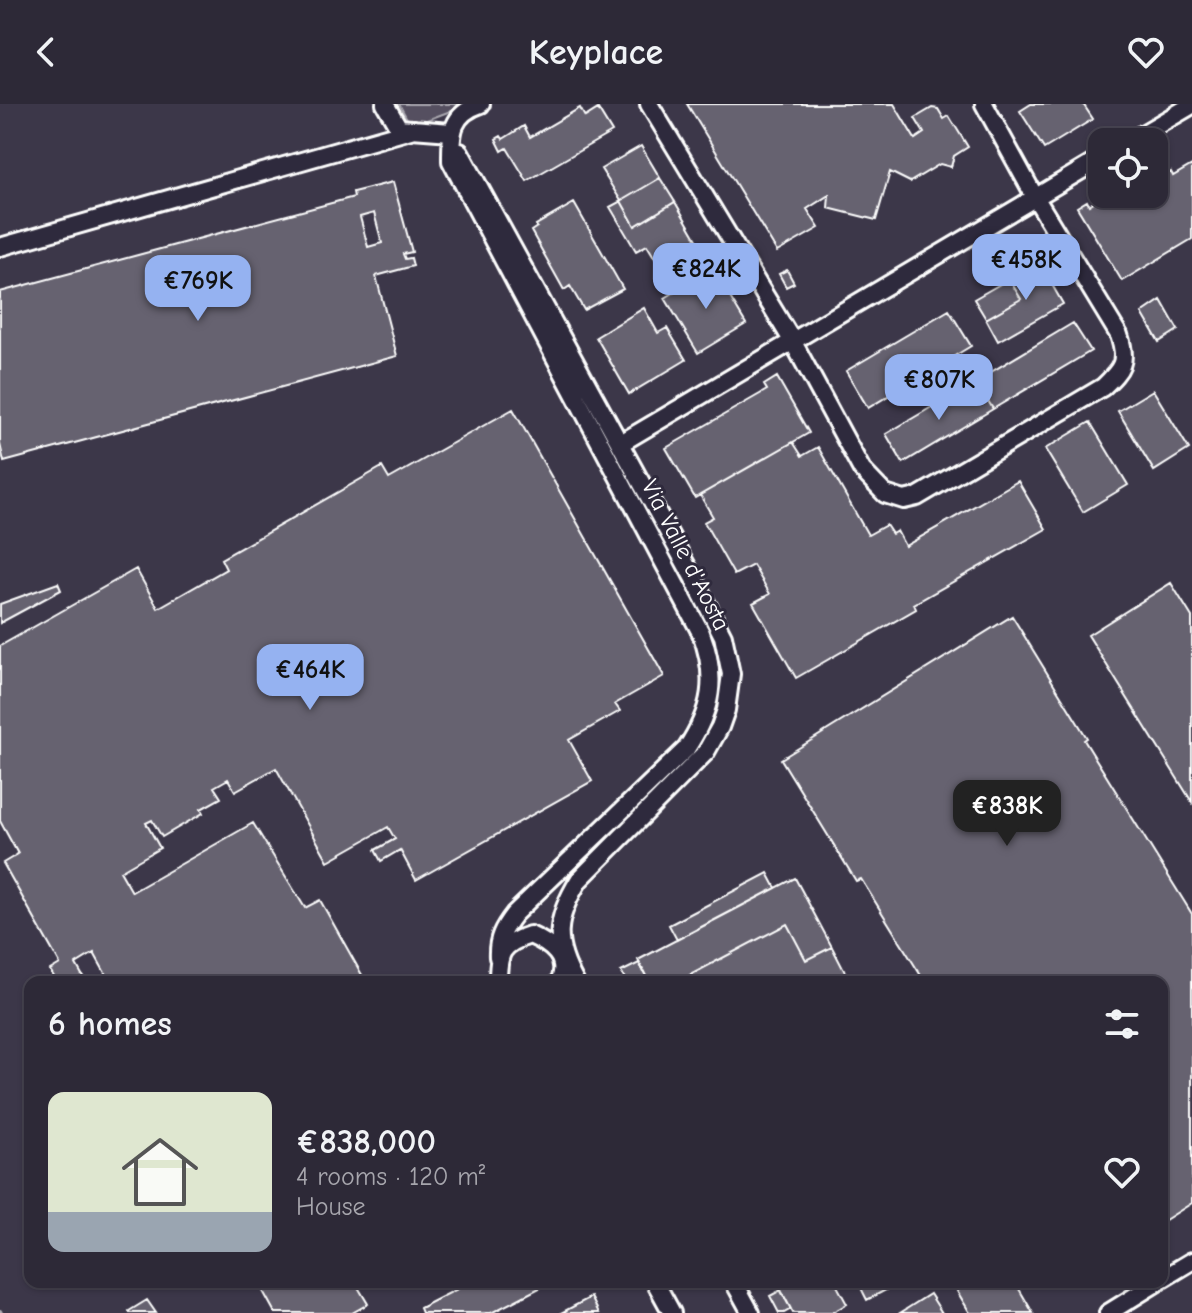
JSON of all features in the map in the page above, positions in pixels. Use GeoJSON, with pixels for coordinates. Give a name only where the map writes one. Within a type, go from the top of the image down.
{"type":"FeatureCollection","features":[{"type":"Feature","properties":{"kind":"street"},"geometry":{"type":"LineString","coordinates":[[385,104],[399,128],[451,132],[459,117],[481,104]]}},
{"type":"Feature","properties":{"kind":"street"},"geometry":{"type":"LineString","coordinates":[[649,104],[793,342],[862,470],[885,494],[904,500],[917,497],[1103,387],[1121,370],[1124,350],[1119,335],[1035,197],[984,104]]}},
{"type":"Feature","properties":{"kind":"street"},"geometry":{"type":"LineString","coordinates":[[1153,128],[1192,105]]}},
{"type":"Feature","properties":{"kind":"street"},"geometry":{"type":"LineString","coordinates":[[0,247],[414,129]]}},
{"type":"Feature","properties":{"kind":"street","name":"Via Valle d'Aosta"},"geometry":{"type":"LineString","coordinates":[[451,132],[723,636],[731,674],[726,710],[706,752],[579,880],[567,899],[560,922],[562,976]]}},
{"type":"Feature","properties":{"kind":"street","name":"Via Valle d'Aosta"},"geometry":{"type":"LineString","coordinates":[[451,132],[451,161],[701,633],[710,658],[709,701],[705,717],[686,749],[504,926],[497,942],[498,976]]}},
{"type":"Feature","properties":{"kind":"street"},"geometry":{"type":"LineString","coordinates":[[621,443],[1088,166]]}},
{"type":"Feature","properties":{"kind":"street","name":"Via Valle d'Aosta"},"geometry":{"type":"LineString","coordinates":[[498,957],[512,941],[530,935],[546,942],[561,956],[572,976]]}},
{"type":"Feature","properties":{"kind":"street"},"geometry":{"type":"LineString","coordinates":[[1168,1276],[1192,1261]]}},
{"type":"Feature","properties":{"kind":"street"},"geometry":{"type":"LineString","coordinates":[[658,1288],[672,1313]]}},
{"type":"Feature","properties":{"kind":"street"},"geometry":{"type":"LineString","coordinates":[[737,1288],[751,1313]]}},
{"type":"Feature","properties":{"kind":"street"},"geometry":{"type":"LineString","coordinates":[[1108,1313],[1149,1288]]}},
{"type":"Feature","properties":{"kind":"shaded area"},"geometry":{"type":"Polygon","coordinates":[[[399,104],[469,104],[411,126],[399,104]]]}},
{"type":"Feature","properties":{"kind":"building"},"geometry":{"type":"Polygon","coordinates":[[[687,104],[894,104],[915,139],[924,133],[915,118],[932,108],[938,109],[944,119],[949,116],[968,147],[954,156],[951,167],[940,164],[910,182],[890,172],[876,220],[828,208],[829,195],[807,209],[819,228],[777,252],[687,104]]]}},
{"type":"Feature","properties":{"kind":"building"},"geometry":{"type":"Polygon","coordinates":[[[1031,104],[1083,104],[1093,119],[1044,149],[1020,111],[1031,104]]]}},
{"type":"Feature","properties":{"kind":"building"},"geometry":{"type":"Polygon","coordinates":[[[580,108],[585,117],[598,109],[612,132],[527,181],[507,148],[502,151],[496,139],[501,136],[503,139],[524,126],[530,137],[580,108]]]}},
{"type":"Feature","properties":{"kind":"building"},"geometry":{"type":"Polygon","coordinates":[[[641,146],[660,178],[621,201],[601,169],[641,146]]]}},
{"type":"Feature","properties":{"kind":"building"},"geometry":{"type":"Polygon","coordinates":[[[1192,165],[1192,239],[1122,281],[1077,207],[1087,201],[1088,208],[1168,208],[1168,174],[1171,172],[1173,176],[1192,165]]]}},
{"type":"Feature","properties":{"kind":"building"},"geometry":{"type":"Polygon","coordinates":[[[660,178],[675,202],[635,226],[621,201],[660,178]]]}},
{"type":"Feature","properties":{"kind":"building"},"geometry":{"type":"Polygon","coordinates":[[[393,182],[412,252],[403,254],[405,259],[411,258],[413,266],[376,276],[397,356],[4,462],[0,444],[0,292],[354,197],[353,192],[393,182]],[[374,213],[360,217],[368,247],[382,243],[374,213]]]}},
{"type":"Feature","properties":{"kind":"building"},"geometry":{"type":"Polygon","coordinates":[[[621,201],[635,226],[675,202],[710,262],[671,285],[647,245],[636,251],[610,207],[621,201]]]}},
{"type":"Feature","properties":{"kind":"building"},"geometry":{"type":"Polygon","coordinates":[[[574,203],[623,289],[584,310],[570,286],[564,290],[531,231],[574,203]]]}},
{"type":"Feature","properties":{"kind":"building"},"geometry":{"type":"Polygon","coordinates":[[[1039,262],[1063,304],[998,341],[986,319],[1021,299],[1009,279],[1039,262]]]}},
{"type":"Feature","properties":{"kind":"building"},"geometry":{"type":"Polygon","coordinates":[[[713,269],[746,324],[698,353],[665,298],[713,269]]]}},
{"type":"Feature","properties":{"kind":"building"},"geometry":{"type":"Polygon","coordinates":[[[787,270],[794,283],[786,287],[779,274],[787,270]]]}},
{"type":"Feature","properties":{"kind":"building"},"geometry":{"type":"Polygon","coordinates":[[[1009,279],[1021,299],[986,319],[974,299],[1009,279]]]}},
{"type":"Feature","properties":{"kind":"building"},"geometry":{"type":"Polygon","coordinates":[[[1161,300],[1178,330],[1159,342],[1142,313],[1161,300]]]}},
{"type":"Feature","properties":{"kind":"building"},"geometry":{"type":"Polygon","coordinates":[[[644,308],[658,333],[667,328],[686,360],[629,394],[596,337],[644,308]]]}},
{"type":"Feature","properties":{"kind":"building"},"geometry":{"type":"Polygon","coordinates":[[[949,310],[971,346],[868,408],[846,371],[949,310]]]}},
{"type":"Feature","properties":{"kind":"building"},"geometry":{"type":"Polygon","coordinates":[[[1073,323],[1091,351],[993,409],[976,381],[1073,323]]]}},
{"type":"Feature","properties":{"kind":"building"},"geometry":{"type":"Polygon","coordinates":[[[777,377],[809,433],[695,498],[666,448],[767,390],[764,385],[777,377]]]}},
{"type":"Feature","properties":{"kind":"building"},"geometry":{"type":"Polygon","coordinates":[[[976,381],[993,409],[903,463],[886,434],[976,381]]]}},
{"type":"Feature","properties":{"kind":"building"},"geometry":{"type":"Polygon","coordinates":[[[1153,390],[1189,449],[1154,471],[1118,411],[1153,390]]]}},
{"type":"Feature","properties":{"kind":"building"},"geometry":{"type":"Polygon","coordinates":[[[513,409],[664,676],[615,704],[620,711],[569,740],[592,781],[416,880],[400,850],[381,861],[375,850],[395,839],[388,827],[328,861],[276,768],[235,791],[228,779],[214,787],[221,798],[201,809],[203,813],[162,837],[152,820],[146,823],[160,848],[120,871],[132,892],[253,823],[305,908],[320,900],[363,976],[107,976],[94,953],[76,964],[83,976],[54,976],[50,970],[60,964],[3,863],[18,854],[0,821],[0,646],[136,569],[158,608],[226,569],[221,559],[382,467],[389,479],[513,409]]]}},
{"type":"Feature","properties":{"kind":"building"},"geometry":{"type":"Polygon","coordinates":[[[1090,422],[1128,485],[1083,512],[1045,449],[1090,422]]]}},
{"type":"Feature","properties":{"kind":"building"},"geometry":{"type":"Polygon","coordinates":[[[793,442],[802,456],[818,447],[868,535],[886,525],[892,534],[897,531],[905,546],[1018,481],[1046,529],[914,604],[916,609],[796,678],[753,603],[770,594],[753,565],[734,575],[704,522],[713,517],[700,495],[793,442]]]}},
{"type":"Feature","properties":{"kind":"building"},"geometry":{"type":"Polygon","coordinates":[[[58,583],[61,590],[0,623],[0,604],[58,583]]]}},
{"type":"Feature","properties":{"kind":"building"},"geometry":{"type":"Polygon","coordinates":[[[1171,583],[1192,617],[1192,802],[1088,635],[1171,583]]]}},
{"type":"Feature","properties":{"kind":"building"},"geometry":{"type":"Polygon","coordinates":[[[1012,616],[1087,738],[1084,740],[1192,914],[1192,1203],[1168,1218],[1168,976],[921,976],[861,879],[856,881],[781,759],[1012,616]]]}},
{"type":"Feature","properties":{"kind":"building"},"geometry":{"type":"Polygon","coordinates":[[[768,873],[776,888],[677,940],[669,925],[768,873]]]}},
{"type":"Feature","properties":{"kind":"building"},"geometry":{"type":"Polygon","coordinates":[[[795,878],[832,947],[806,960],[787,924],[688,976],[646,976],[638,960],[795,878]]]}},
{"type":"Feature","properties":{"kind":"building"},"geometry":{"type":"Polygon","coordinates":[[[787,924],[806,960],[832,947],[847,976],[688,976],[787,924]]]}},
{"type":"Feature","properties":{"kind":"building"},"geometry":{"type":"Polygon","coordinates":[[[639,963],[646,976],[623,976],[621,972],[639,963]]]}},
{"type":"Feature","properties":{"kind":"building"},"geometry":{"type":"Polygon","coordinates":[[[261,1288],[359,1288],[368,1304],[352,1313],[275,1313],[261,1288]]]}},
{"type":"Feature","properties":{"kind":"building"},"geometry":{"type":"Polygon","coordinates":[[[459,1288],[539,1288],[491,1313],[422,1313],[420,1308],[459,1288]]]}},
{"type":"Feature","properties":{"kind":"building"},"geometry":{"type":"Polygon","coordinates":[[[779,1288],[838,1288],[847,1304],[831,1313],[793,1313],[779,1288]]]}},
{"type":"Feature","properties":{"kind":"building"},"geometry":{"type":"Polygon","coordinates":[[[861,1288],[890,1288],[867,1300],[861,1288]]]}},
{"type":"Feature","properties":{"kind":"building"},"geometry":{"type":"Polygon","coordinates":[[[962,1288],[1018,1288],[1033,1313],[970,1313],[957,1291],[962,1288]]]}},
{"type":"Feature","properties":{"kind":"building"},"geometry":{"type":"Polygon","coordinates":[[[781,1290],[791,1309],[784,1313],[779,1313],[770,1296],[781,1290]]]}},
{"type":"Feature","properties":{"kind":"building"},"geometry":{"type":"Polygon","coordinates":[[[930,1294],[942,1313],[900,1313],[911,1306],[930,1294]]]}},
{"type":"Feature","properties":{"kind":"building"},"geometry":{"type":"Polygon","coordinates":[[[591,1297],[599,1313],[561,1313],[591,1297]]]}},
{"type":"Feature","properties":{"kind":"building"},"geometry":{"type":"Polygon","coordinates":[[[147,1300],[156,1313],[130,1313],[129,1311],[147,1300]]]}}]}
